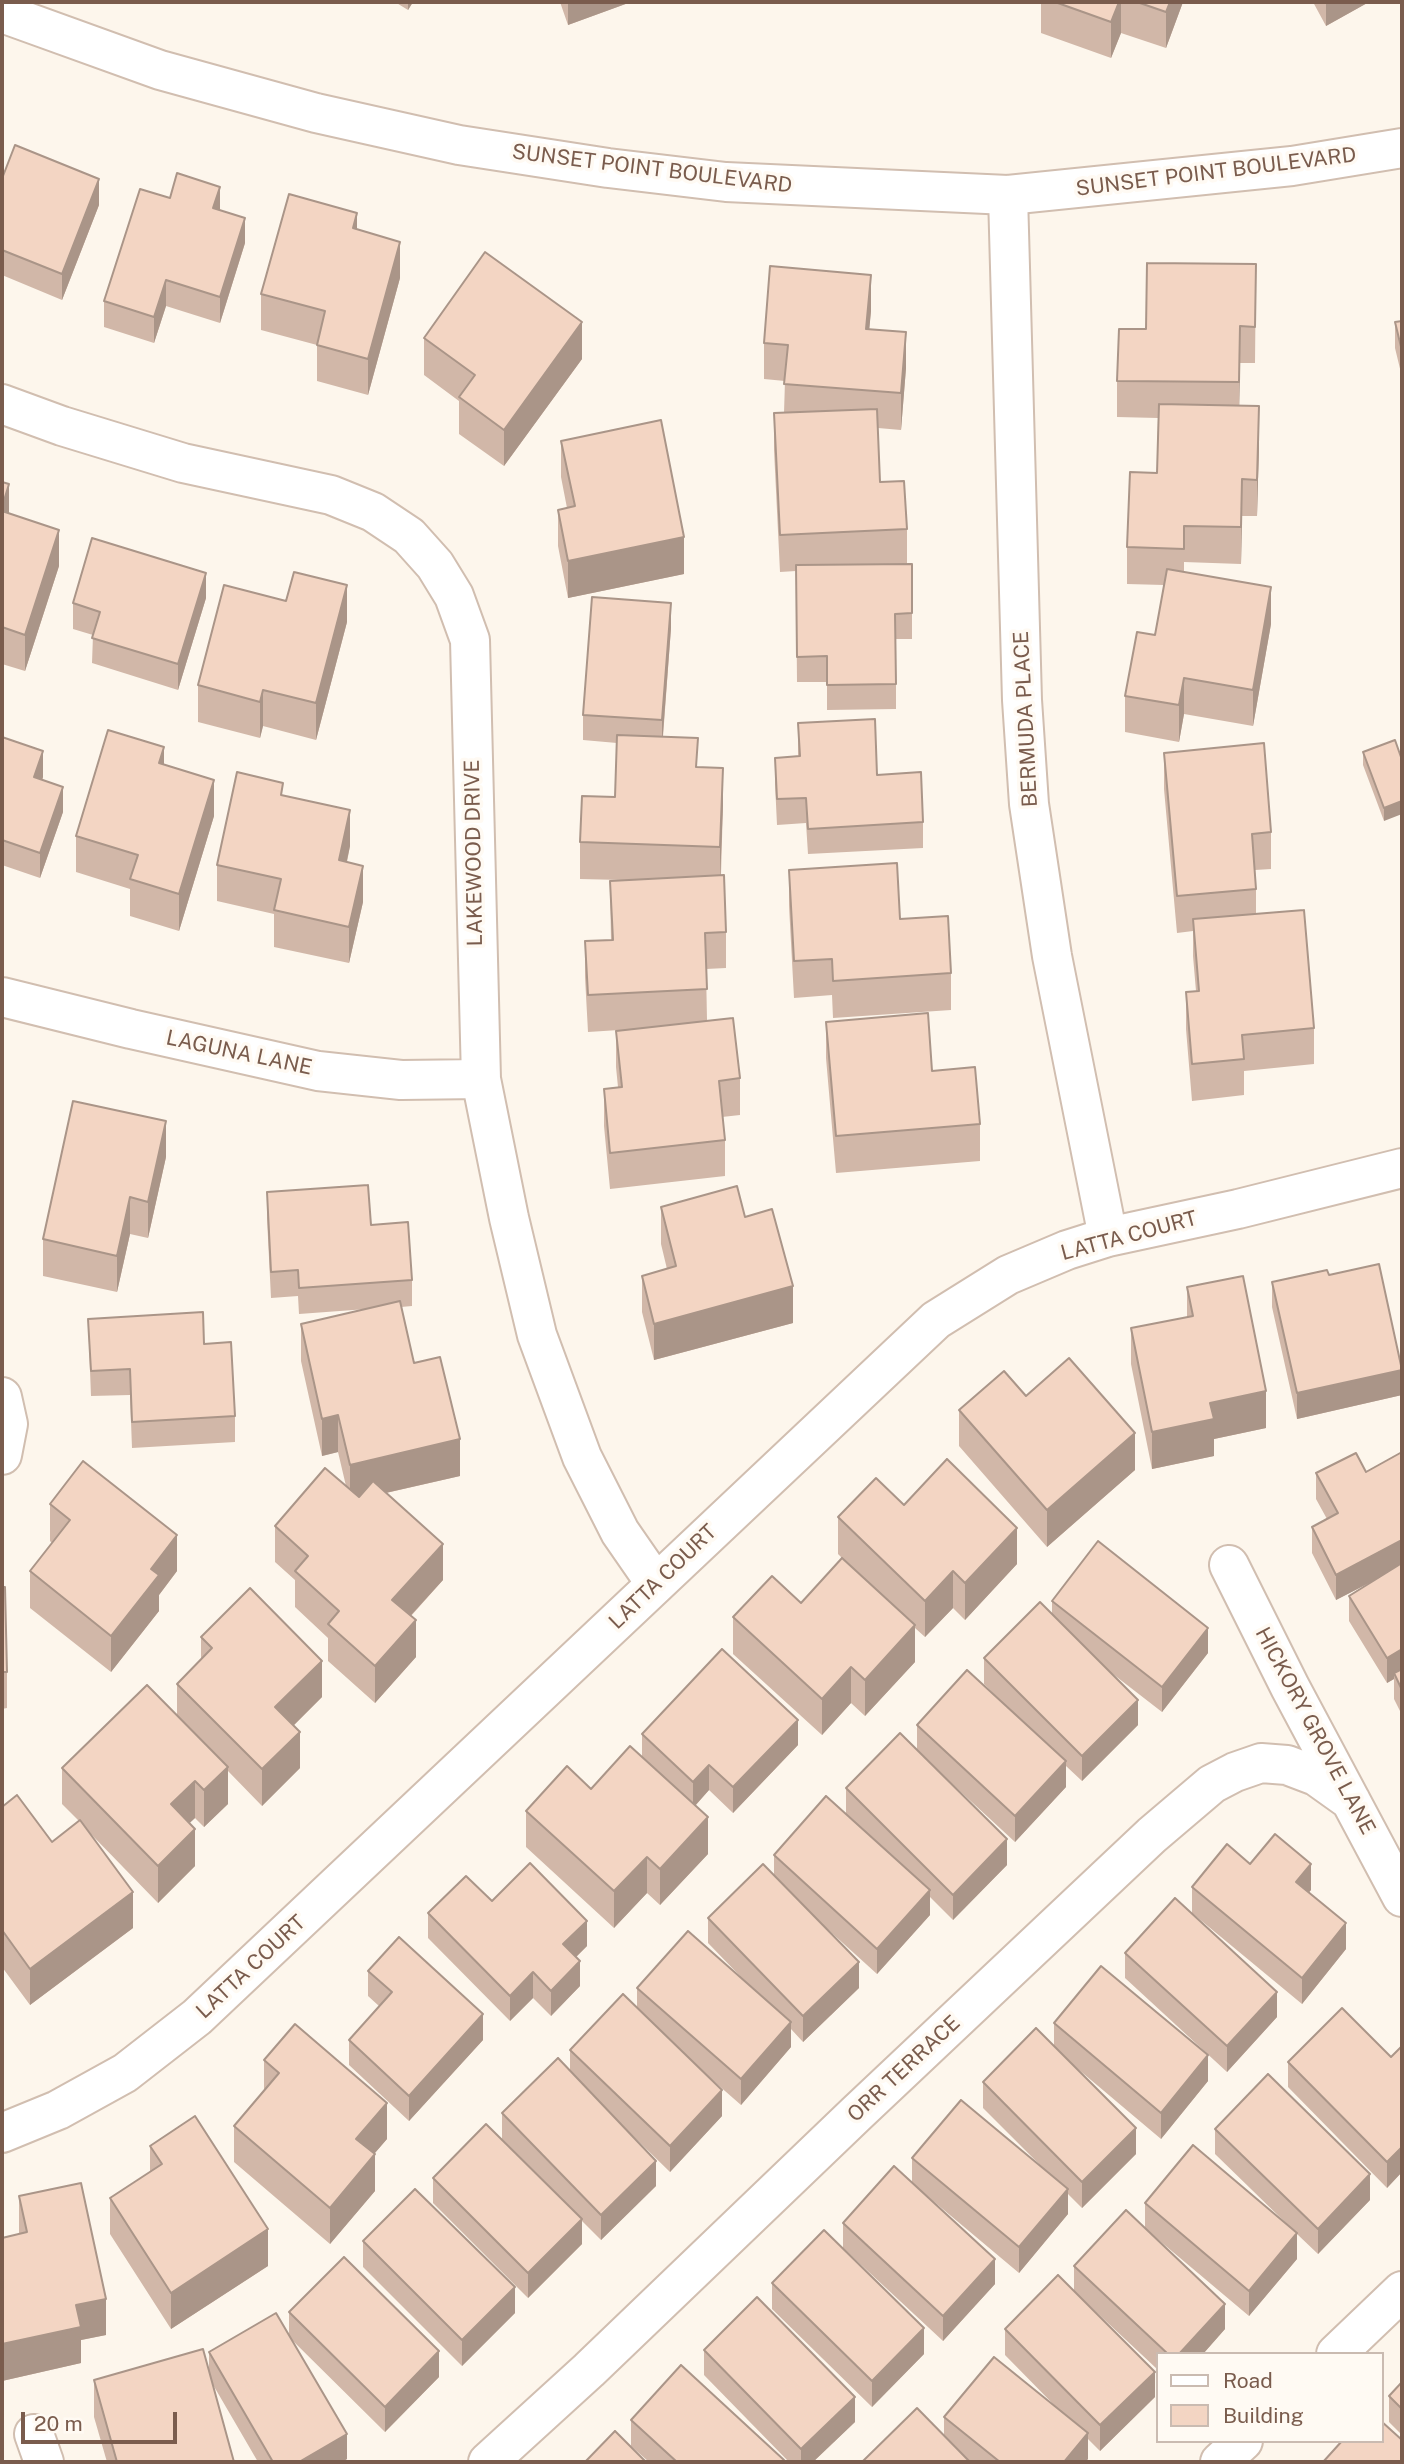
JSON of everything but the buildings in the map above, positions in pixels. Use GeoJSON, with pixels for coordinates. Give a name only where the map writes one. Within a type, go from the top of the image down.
{"type":"FeatureCollection","features":[{"type":"Feature","properties":{"kind":"street","name":"SUNSET POINT BOULEVARD"},"geometry":{"type":"LineString","coordinates":[[2,13],[160,70],[316,113],[459,145],[608,168],[726,182],[1008,195],[1292,166],[1402,148]]}},
{"type":"Feature","properties":{"kind":"street","name":"BERMUDA PLACE"},"geometry":{"type":"LineString","coordinates":[[1008,195],[1022,700],[1029,804],[1052,956],[1108,1237]]}},
{"type":"Feature","properties":{"kind":"street","name":"LAKEWOOD DRIVE"},"geometry":{"type":"LineString","coordinates":[[2,404],[62,426],[183,463],[331,495],[373,512],[409,536],[435,565],[454,596],[470,640],[481,1079],[509,1218],[537,1335],[582,1457],[620,1532],[656,1584]]}},
{"type":"Feature","properties":{"kind":"street","name":"LAGUNA LANE"},"geometry":{"type":"LineString","coordinates":[[2,997],[131,1030],[318,1071],[401,1080],[481,1079]]}},
{"type":"Feature","properties":{"kind":"street","name":"LATTA COURT"},"geometry":{"type":"LineString","coordinates":[[2,2133],[58,2110],[125,2073],[198,2017],[936,1320],[1008,1275],[1066,1250],[1108,1237],[1238,1209],[1402,1168]]}},
{"type":"Feature","properties":{"kind":"street"},"geometry":{"type":"LineString","coordinates":[[2,1397],[8,1424],[2,1455]]}},
{"type":"Feature","properties":{"kind":"street","name":"HICKORY GROVE LANE"},"geometry":{"type":"LineString","coordinates":[[1229,1565],[1402,1896]]}},
{"type":"Feature","properties":{"kind":"street","name":"ORR TERRACE"},"geometry":{"type":"LineString","coordinates":[[488,2462],[589,2370],[1142,1844],[1212,1784],[1261,1763],[1287,1765],[1316,1776],[1351,1801]]}},
{"type":"Feature","properties":{"kind":"street"},"geometry":{"type":"LineString","coordinates":[[1338,2352],[1402,2291]]}},
{"type":"Feature","properties":{"kind":"street"},"geometry":{"type":"LineString","coordinates":[[1220,2462],[1240,2443]]}}]}
